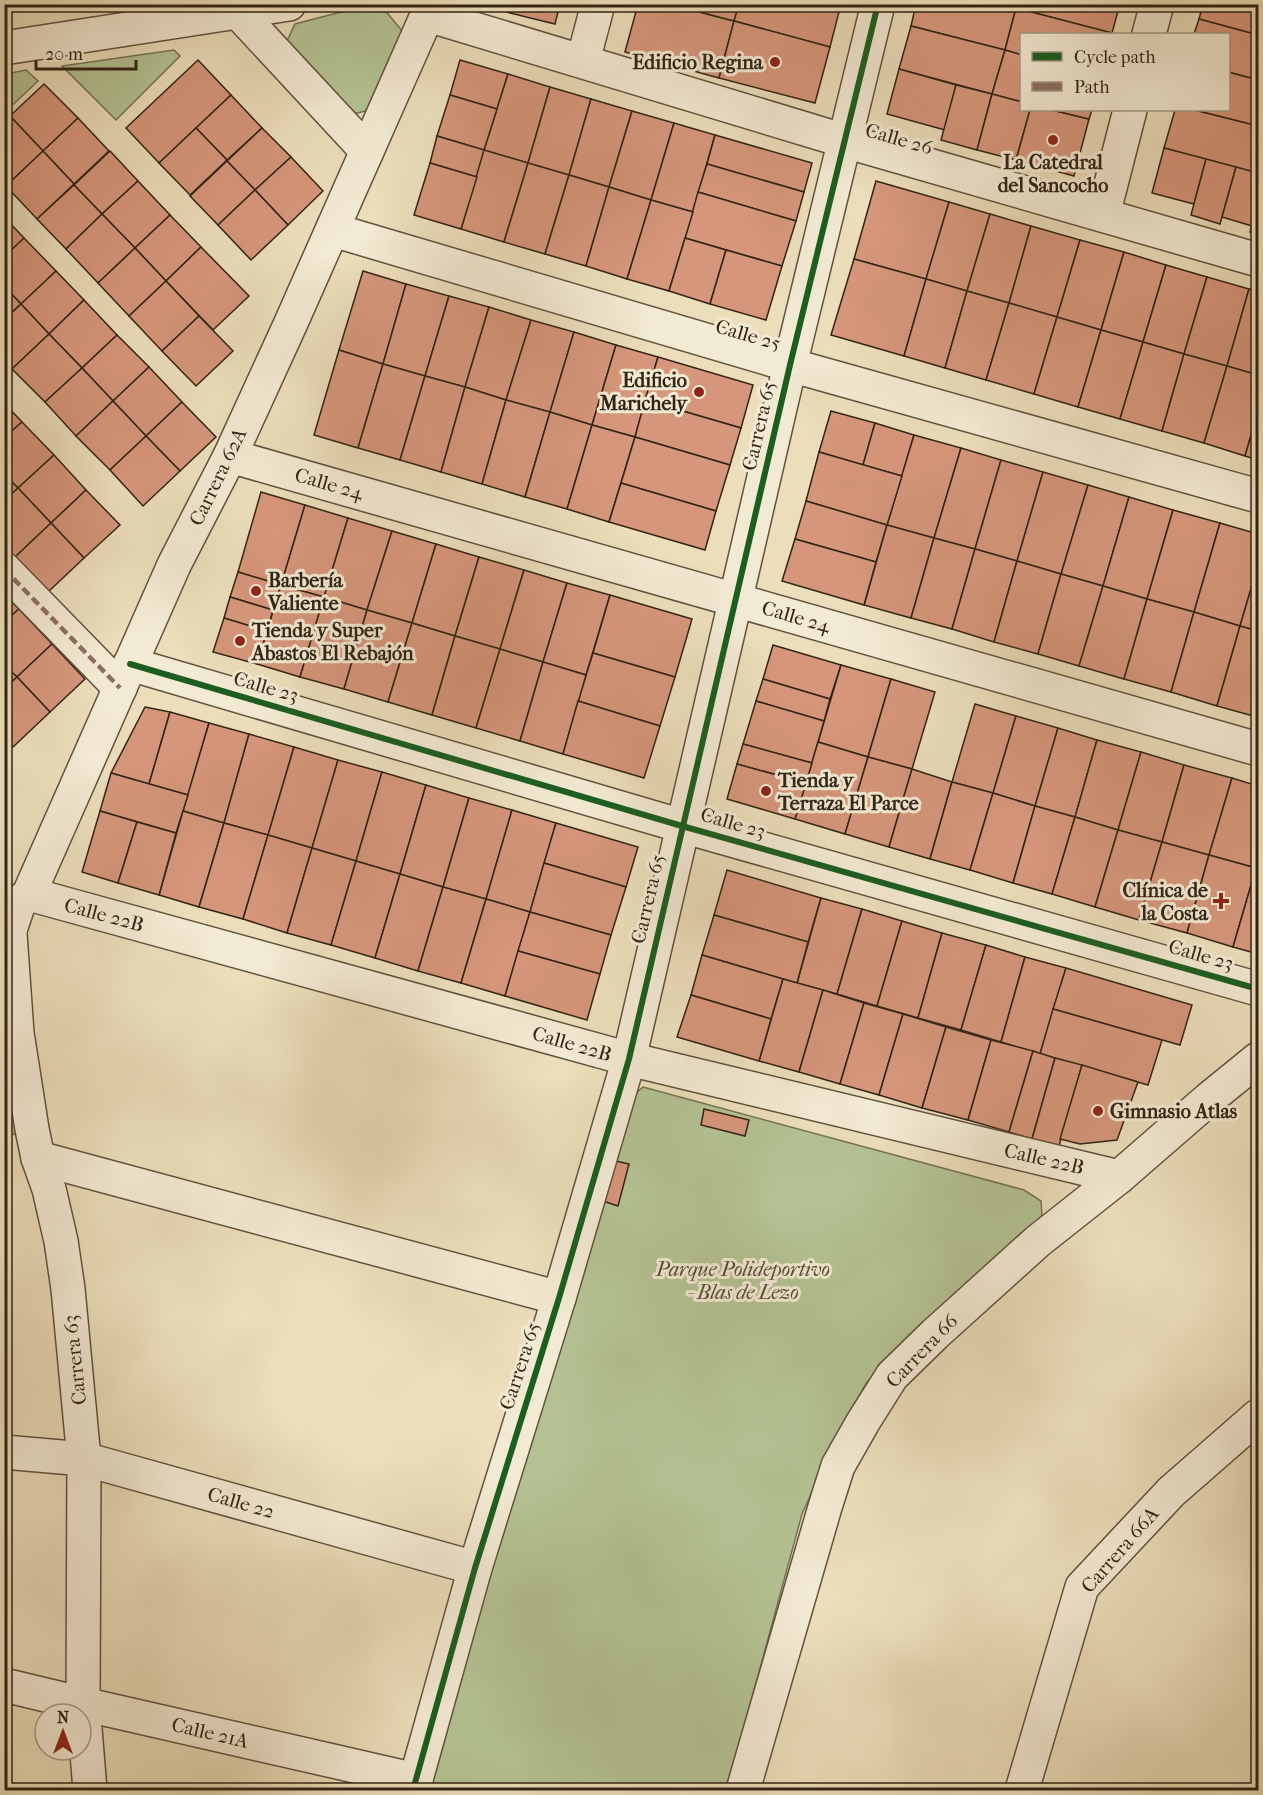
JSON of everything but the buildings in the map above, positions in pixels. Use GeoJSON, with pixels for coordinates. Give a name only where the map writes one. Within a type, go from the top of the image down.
{"type":"FeatureCollection","features":[{"type":"Feature","properties":{"kind":"street"},"geometry":{"type":"LineString","coordinates":[[4,48],[289,4]]}},
{"type":"Feature","properties":{"kind":"street"},"geometry":{"type":"LineString","coordinates":[[583,62],[598,4]]}},
{"type":"Feature","properties":{"kind":"street","name":"Carrera 65"},"geometry":{"type":"LineString","coordinates":[[415,1785],[475,1568],[559,1298],[628,1059],[790,365],[878,4]]}},
{"type":"Feature","properties":{"kind":"street"},"geometry":{"type":"LineString","coordinates":[[1149,33],[1156,4]]}},
{"type":"Feature","properties":{"kind":"street","name":"Calle 26"},"geometry":{"type":"LineString","coordinates":[[430,10],[583,62],[845,141],[1258,260]]}},
{"type":"Feature","properties":{"kind":"street","name":"Carrera 62A"},"geometry":{"type":"LineString","coordinates":[[7,941],[18,898],[125,676],[174,564],[230,456],[430,10]]}},
{"type":"Feature","properties":{"kind":"street"},"geometry":{"type":"LineString","coordinates":[[238,12],[367,151]]}},
{"type":"Feature","properties":{"kind":"street"},"geometry":{"type":"LineString","coordinates":[[1103,215],[1130,111]]}},
{"type":"Feature","properties":{"kind":"street","name":"Calle 25"},"geometry":{"type":"LineString","coordinates":[[333,230],[790,365],[1258,496]]}},
{"type":"Feature","properties":{"kind":"street","name":"Calle 24"},"geometry":{"type":"LineString","coordinates":[[230,456],[1258,749]]}},
{"type":"Feature","properties":{"kind":"street"},"geometry":{"type":"LineString","coordinates":[[4,569],[125,676]]}},
{"type":"Feature","properties":{"kind":"street","name":"Calle 23"},"geometry":{"type":"LineString","coordinates":[[125,676],[682,825],[1258,989]]}},
{"type":"Feature","properties":{"kind":"street","name":"Calle 22B"},"geometry":{"type":"LineString","coordinates":[[18,898],[628,1059],[1119,1177]]}},
{"type":"Feature","properties":{"kind":"street","name":"Carrera 63"},"geometry":{"type":"LineString","coordinates":[[7,941],[17,1033],[32,1129],[61,1241],[68,1289],[84,1458],[83,1702]]}},
{"type":"Feature","properties":{"kind":"street","name":"Carrera 66"},"geometry":{"type":"LineString","coordinates":[[743,1791],[838,1466],[892,1376],[1038,1241],[1119,1177],[1258,1059]]}},
{"type":"Feature","properties":{"kind":"street"},"geometry":{"type":"LineString","coordinates":[[38,1158],[559,1298]]}},
{"type":"Feature","properties":{"kind":"street","name":"Carrera 66A"},"geometry":{"type":"LineString","coordinates":[[1022,1791],[1082,1587],[1171,1492],[1258,1416]]}},
{"type":"Feature","properties":{"kind":"street","name":"Calle 22"},"geometry":{"type":"LineString","coordinates":[[4,1452],[84,1458],[475,1568]]}},
{"type":"Feature","properties":{"kind":"street","name":"Calle 21A"},"geometry":{"type":"LineString","coordinates":[[4,1685],[75,1702]]}},
{"type":"Feature","properties":{"kind":"street","name":"Calle 21A"},"geometry":{"type":"LineString","coordinates":[[93,1706],[415,1785]]}},
{"type":"Feature","properties":{"kind":"street","name":"Carrera 63"},"geometry":{"type":"LineString","coordinates":[[88,1762],[90,1791]]}},
{"type":"Feature","properties":{"kind":"green space"},"geometry":{"type":"Polygon","coordinates":[[[364,6],[383,8],[404,33],[369,110],[343,113],[287,41],[295,24],[364,6]]]}},
{"type":"Feature","properties":{"kind":"green space"},"geometry":{"type":"Polygon","coordinates":[[[174,50],[180,56],[116,120],[62,66],[174,50]]]}},
{"type":"Feature","properties":{"kind":"green space"},"geometry":{"type":"Polygon","coordinates":[[[26,70],[38,81],[5,112],[5,74],[26,70]]]}},
{"type":"Feature","properties":{"kind":"green space"},"geometry":{"type":"Polygon","coordinates":[[[4,1036],[21,1137],[5,1131],[4,1036]]]}},
{"type":"Feature","properties":{"kind":"green space","name":"Parque Polideportivo - Blas de Lezo"},"geometry":{"type":"Polygon","coordinates":[[[643,1087],[1024,1190],[1041,1201],[1042,1218],[867,1382],[841,1427],[802,1514],[727,1790],[426,1790],[629,1099],[643,1087]]]}},
{"type":"Feature","properties":{"kind":"marked path"},"geometry":{"type":"LineString","coordinates":[[4,569],[120,688]]}},
{"type":"Feature","properties":{"kind":"cycle path"},"geometry":{"type":"LineString","coordinates":[[413,1790],[475,1568],[559,1298],[629,1059],[790,365],[878,4]]}},
{"type":"Feature","properties":{"kind":"cycle path"},"geometry":{"type":"LineString","coordinates":[[130,664],[682,826],[1258,989]]}},
{"type":"Feature","properties":{"kind":"place","name":"Edificio Regina"},"geometry":{"type":"Point","coordinates":[775,62]}},
{"type":"Feature","properties":{"kind":"place","name":"La Catedral del Sancocho"},"geometry":{"type":"Point","coordinates":[1053,140]}},
{"type":"Feature","properties":{"kind":"place","name":"Edificio Marichely"},"geometry":{"type":"Point","coordinates":[699,392]}},
{"type":"Feature","properties":{"kind":"place","name":"Barbería Valiente"},"geometry":{"type":"Point","coordinates":[256,591]}},
{"type":"Feature","properties":{"kind":"place","name":"Tienda y Super Abastos El Rebajón"},"geometry":{"type":"Point","coordinates":[240,641]}},
{"type":"Feature","properties":{"kind":"place","name":"Tienda y Terraza El Parce"},"geometry":{"type":"Point","coordinates":[766,791]}},
{"type":"Feature","properties":{"kind":"place","name":"Clínica de la Costa"},"geometry":{"type":"Point","coordinates":[1221,901]}},
{"type":"Feature","properties":{"kind":"place","name":"Gimnasio Atlas"},"geometry":{"type":"Point","coordinates":[1098,1111]}}]}
